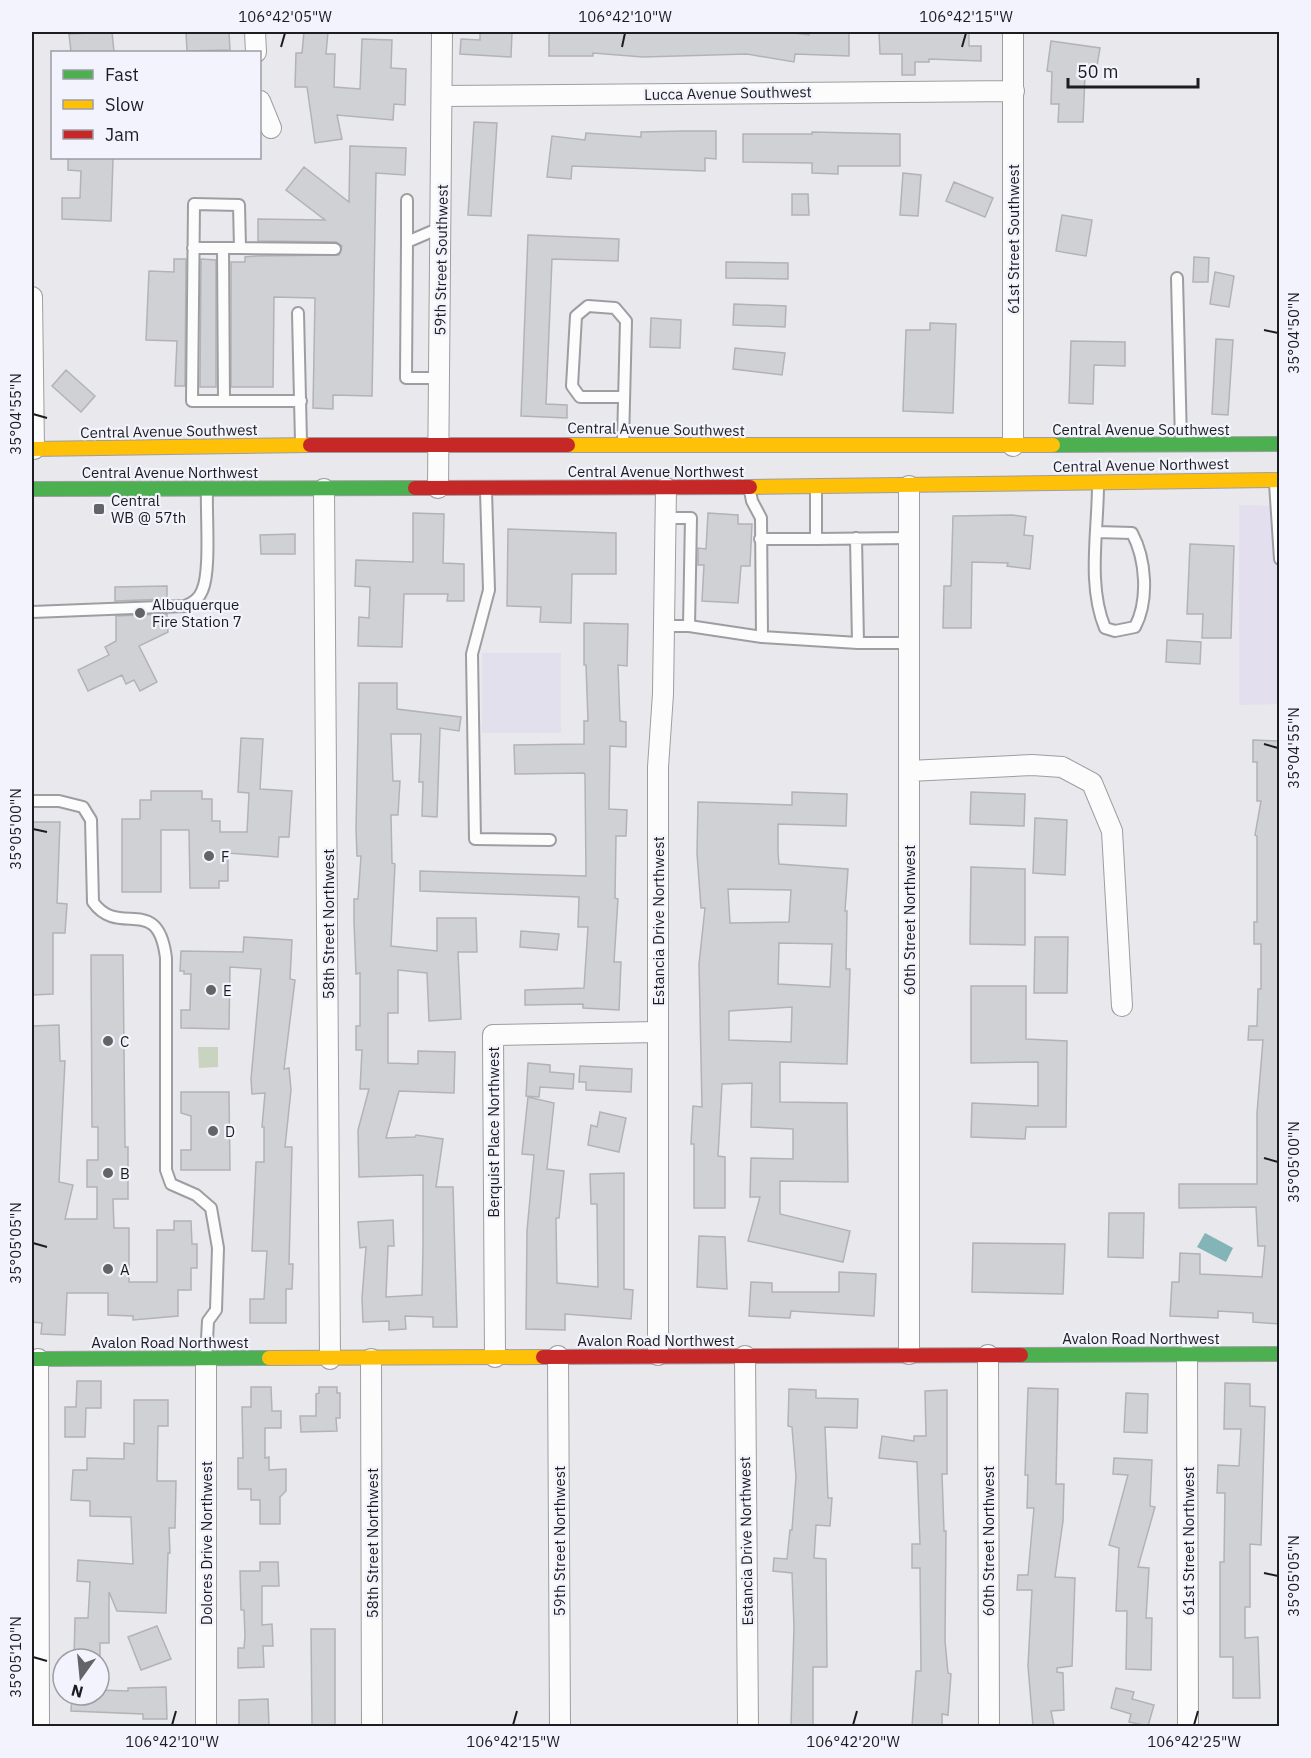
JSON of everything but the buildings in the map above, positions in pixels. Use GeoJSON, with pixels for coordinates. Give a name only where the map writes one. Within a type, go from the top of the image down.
{"type":"FeatureCollection","features":[{"type":"Feature","properties":{"kind":"main road","name":"Central Avenue Southwest"},"geometry":{"type":"LineString","coordinates":[[33,449],[439,443],[1012,447],[1280,444]]}},
{"type":"Feature","properties":{"kind":"main road","name":"Central Avenue Northwest"},"geometry":{"type":"LineString","coordinates":[[32,489],[749,488],[1277,480]]}},
{"type":"Feature","properties":{"kind":"main road","name":"Avalon Road Northwest"},"geometry":{"type":"LineString","coordinates":[[35,1359],[1280,1354]]}},
{"type":"Feature","properties":{"kind":"street"},"geometry":{"type":"LineString","coordinates":[[255,32],[256,51]]}},
{"type":"Feature","properties":{"kind":"street","name":"59th Street Southwest"},"geometry":{"type":"LineString","coordinates":[[438,488],[442,32]]}},
{"type":"Feature","properties":{"kind":"street","name":"61st Street Southwest"},"geometry":{"type":"LineString","coordinates":[[1012,447],[1013,32]]}},
{"type":"Feature","properties":{"kind":"street","name":"Lucca Avenue Southwest"},"geometry":{"type":"LineString","coordinates":[[442,96],[1014,91]]}},
{"type":"Feature","properties":{"kind":"street"},"geometry":{"type":"LineString","coordinates":[[261,103],[271,128]]}},
{"type":"Feature","properties":{"kind":"street"},"geometry":{"type":"LineString","coordinates":[[32,297],[33,449]]}},
{"type":"Feature","properties":{"kind":"street","name":"60th Street Northwest"},"geometry":{"type":"LineString","coordinates":[[909,486],[909,1354]]}},
{"type":"Feature","properties":{"kind":"street","name":"Estancia Drive Northwest"},"geometry":{"type":"LineString","coordinates":[[658,1355],[658,767],[664,626],[666,488]]}},
{"type":"Feature","properties":{"kind":"street","name":"58th Street Northwest"},"geometry":{"type":"LineString","coordinates":[[324,489],[330,1359]]}},
{"type":"Feature","properties":{"kind":"street"},"geometry":{"type":"LineString","coordinates":[[909,771],[1032,765],[1062,767],[1092,783],[1112,831],[1122,1006]]}},
{"type":"Feature","properties":{"kind":"street","name":"Berquist Place Northwest"},"geometry":{"type":"LineString","coordinates":[[495,1357],[493,1035],[657,1032]]}},
{"type":"Feature","properties":{"kind":"street","name":"60th Street Northwest"},"geometry":{"type":"LineString","coordinates":[[988,1355],[989,1726]]}},
{"type":"Feature","properties":{"kind":"street","name":"61st Street Northwest"},"geometry":{"type":"LineString","coordinates":[[1187,1355],[1188,1726]]}},
{"type":"Feature","properties":{"kind":"street","name":"59th Street Northwest"},"geometry":{"type":"LineString","coordinates":[[558,1356],[560,1726]]}},
{"type":"Feature","properties":{"kind":"street","name":"Estancia Drive Northwest"},"geometry":{"type":"LineString","coordinates":[[744,1356],[748,1726]]}},
{"type":"Feature","properties":{"kind":"street"},"geometry":{"type":"LineString","coordinates":[[35,1359],[39,1726]]}},
{"type":"Feature","properties":{"kind":"street","name":"Dolores Drive Northwest"},"geometry":{"type":"LineString","coordinates":[[206,1359],[206,1726]]}},
{"type":"Feature","properties":{"kind":"street","name":"58th Street Northwest"},"geometry":{"type":"LineString","coordinates":[[371,1359],[372,1726]]}},
{"type":"Feature","properties":{"kind":"lane"},"geometry":{"type":"LineString","coordinates":[[407,200],[406,378],[440,378]]}},
{"type":"Feature","properties":{"kind":"lane"},"geometry":{"type":"LineString","coordinates":[[240,248],[239,205],[194,204],[192,401],[301,401]]}},
{"type":"Feature","properties":{"kind":"lane"},"geometry":{"type":"LineString","coordinates":[[407,242],[442,227]]}},
{"type":"Feature","properties":{"kind":"lane"},"geometry":{"type":"LineString","coordinates":[[193,248],[336,249]]}},
{"type":"Feature","properties":{"kind":"lane"},"geometry":{"type":"LineString","coordinates":[[223,248],[224,401]]}},
{"type":"Feature","properties":{"kind":"lane"},"geometry":{"type":"LineString","coordinates":[[1177,279],[1181,445]]}},
{"type":"Feature","properties":{"kind":"lane"},"geometry":{"type":"LineString","coordinates":[[623,445],[626,321],[615,308],[588,306],[576,316],[572,386],[580,397],[624,397]]}},
{"type":"Feature","properties":{"kind":"lane"},"geometry":{"type":"LineString","coordinates":[[298,313],[302,446]]}},
{"type":"Feature","properties":{"kind":"lane"},"geometry":{"type":"LineString","coordinates":[[1277,480],[1280,559]]}},
{"type":"Feature","properties":{"kind":"lane"},"geometry":{"type":"LineString","coordinates":[[1097,532],[1132,533],[1140,548],[1143,561],[1141,615],[1135,627],[1115,631],[1105,628],[1099,615],[1096,592],[1097,532],[1098,482]]}},
{"type":"Feature","properties":{"kind":"lane"},"geometry":{"type":"LineString","coordinates":[[816,487],[816,538]]}},
{"type":"Feature","properties":{"kind":"lane"},"geometry":{"type":"LineString","coordinates":[[486,488],[489,590],[472,654],[475,839],[550,840]]}},
{"type":"Feature","properties":{"kind":"lane"},"geometry":{"type":"LineString","coordinates":[[749,488],[752,501],[761,518],[762,637]]}},
{"type":"Feature","properties":{"kind":"lane"},"geometry":{"type":"LineString","coordinates":[[32,612],[185,606],[192,603],[201,593],[206,579],[207,489]]}},
{"type":"Feature","properties":{"kind":"lane"},"geometry":{"type":"LineString","coordinates":[[666,518],[691,518],[689,626]]}},
{"type":"Feature","properties":{"kind":"lane"},"geometry":{"type":"LineString","coordinates":[[760,538],[909,538]]}},
{"type":"Feature","properties":{"kind":"lane"},"geometry":{"type":"LineString","coordinates":[[856,538],[858,643]]}},
{"type":"Feature","properties":{"kind":"lane"},"geometry":{"type":"LineString","coordinates":[[664,626],[689,626],[762,637],[858,643],[908,643]]}},
{"type":"Feature","properties":{"kind":"lane"},"geometry":{"type":"LineString","coordinates":[[32,801],[59,801],[83,807],[91,820],[93,902],[101,913],[115,918],[139,918],[151,923],[164,936],[166,958],[166,1170],[171,1184],[196,1195],[211,1208],[218,1248],[216,1310],[208,1321],[206,1359]]}},
{"type":"Feature","properties":{"kind":"shaded area"},"geometry":{"type":"Polygon","coordinates":[[[1239,505],[1279,506],[1279,704],[1239,705],[1239,505]]]}},
{"type":"Feature","properties":{"kind":"shaded area"},"geometry":{"type":"Polygon","coordinates":[[[482,653],[561,653],[561,733],[482,733],[482,653]]]}},
{"type":"Feature","properties":{"kind":"green space"},"geometry":{"type":"Polygon","coordinates":[[[198,1047],[218,1047],[218,1067],[199,1068],[198,1047]]]}},
{"type":"Feature","properties":{"kind":"water"},"geometry":{"type":"Polygon","coordinates":[[[1205,1233],[1233,1248],[1226,1262],[1197,1247],[1205,1233]]]}},
{"type":"Feature","properties":{"kind":"traffic: fast"},"geometry":{"type":"LineString","coordinates":[[1053,445],[1280,444]]}},
{"type":"Feature","properties":{"kind":"traffic: fast"},"geometry":{"type":"LineString","coordinates":[[32,489],[415,488]]}},
{"type":"Feature","properties":{"kind":"traffic: fast"},"geometry":{"type":"LineString","coordinates":[[1021,1355],[1280,1354]]}},
{"type":"Feature","properties":{"kind":"traffic: fast"},"geometry":{"type":"LineString","coordinates":[[32,1359],[269,1358]]}},
{"type":"Feature","properties":{"kind":"traffic: slow"},"geometry":{"type":"LineString","coordinates":[[32,449],[310,445]]}},
{"type":"Feature","properties":{"kind":"traffic: slow"},"geometry":{"type":"LineString","coordinates":[[568,445],[1053,445]]}},
{"type":"Feature","properties":{"kind":"traffic: slow"},"geometry":{"type":"LineString","coordinates":[[750,487],[1280,480]]}},
{"type":"Feature","properties":{"kind":"traffic: slow"},"geometry":{"type":"LineString","coordinates":[[269,1358],[543,1357]]}},
{"type":"Feature","properties":{"kind":"traffic: jam"},"geometry":{"type":"LineString","coordinates":[[310,445],[568,445]]}},
{"type":"Feature","properties":{"kind":"traffic: jam"},"geometry":{"type":"LineString","coordinates":[[415,488],[750,487]]}},
{"type":"Feature","properties":{"kind":"traffic: jam"},"geometry":{"type":"LineString","coordinates":[[543,1357],[1021,1355]]}},
{"type":"Feature","properties":{"kind":"place","name":"Central WB @ 57th"},"geometry":{"type":"Point","coordinates":[99,509]}},
{"type":"Feature","properties":{"kind":"place","name":"Albuquerque Fire Station 7"},"geometry":{"type":"Point","coordinates":[140,613]}},
{"type":"Feature","properties":{"kind":"place","name":"F"},"geometry":{"type":"Point","coordinates":[209,856]}},
{"type":"Feature","properties":{"kind":"place","name":"E"},"geometry":{"type":"Point","coordinates":[211,990]}},
{"type":"Feature","properties":{"kind":"place","name":"C"},"geometry":{"type":"Point","coordinates":[108,1041]}},
{"type":"Feature","properties":{"kind":"place","name":"D"},"geometry":{"type":"Point","coordinates":[213,1131]}},
{"type":"Feature","properties":{"kind":"place","name":"B"},"geometry":{"type":"Point","coordinates":[108,1173]}},
{"type":"Feature","properties":{"kind":"place","name":"A"},"geometry":{"type":"Point","coordinates":[108,1269]}}]}
